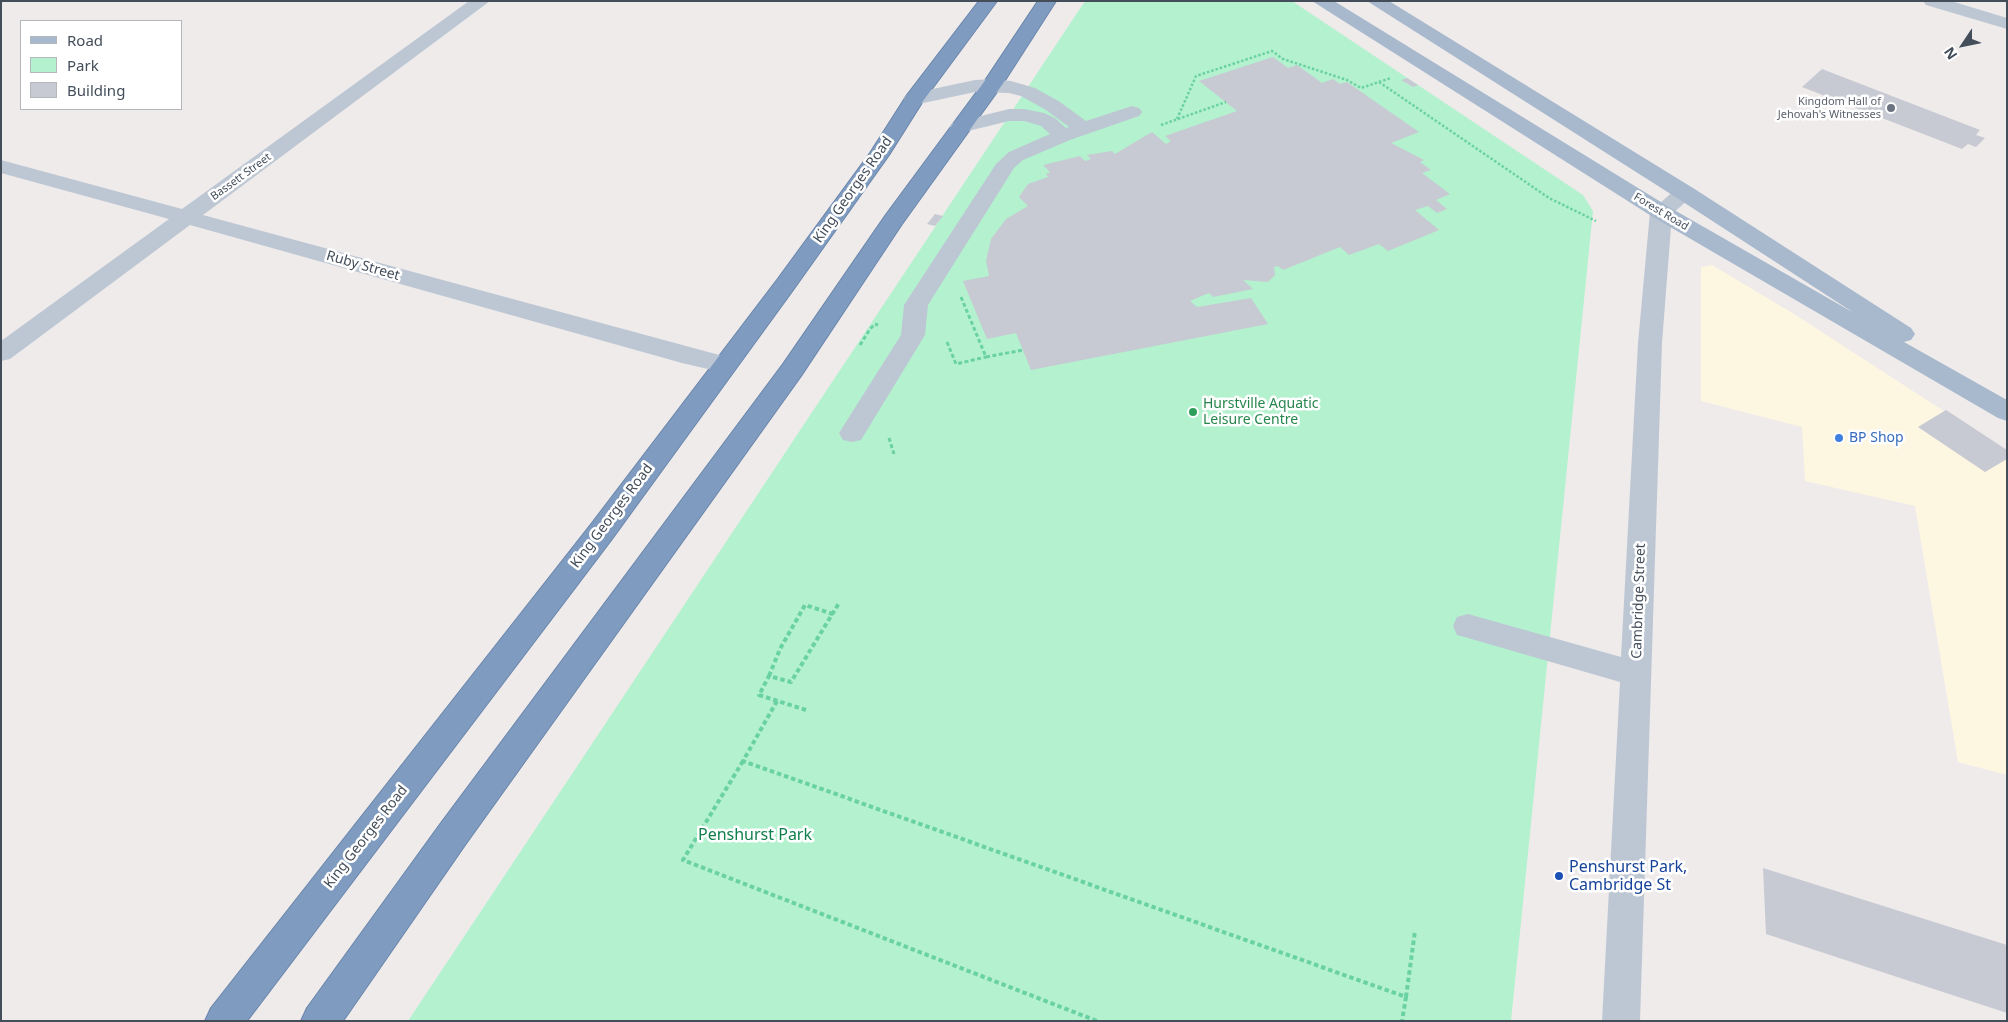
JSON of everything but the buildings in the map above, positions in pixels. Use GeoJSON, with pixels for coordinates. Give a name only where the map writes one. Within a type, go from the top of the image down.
{"type":"FeatureCollection","features":[{"type":"Feature","properties":{"kind":"highway","name":"King Georges Road"},"geometry":{"type":"LineString","coordinates":[[224,1021],[602,531],[878,155],[914,99],[988,1]]}},
{"type":"Feature","properties":{"kind":"highway"},"geometry":{"type":"LineString","coordinates":[[320,1021],[453,834],[792,370],[960,126],[992,84],[1047,1]]}},
{"type":"Feature","properties":{"kind":"main road","name":"Forest Road"},"geometry":{"type":"LineString","coordinates":[[1322,1],[1661,212],[2007,412]]}},
{"type":"Feature","properties":{"kind":"main road"},"geometry":{"type":"LineString","coordinates":[[1376,1],[1858,302],[2007,405]]}},
{"type":"Feature","properties":{"kind":"street","name":"Bassett Street"},"geometry":{"type":"LineString","coordinates":[[1,353],[481,1]]}},
{"type":"Feature","properties":{"kind":"street"},"geometry":{"type":"LineString","coordinates":[[1932,1],[2007,24]]}},
{"type":"Feature","properties":{"kind":"street"},"geometry":{"type":"LineString","coordinates":[[914,99],[958,89],[992,84],[1028,92],[1054,106],[1073,132]]}},
{"type":"Feature","properties":{"kind":"street"},"geometry":{"type":"LineString","coordinates":[[852,433],[914,335],[916,305],[1006,164],[1016,156],[1073,132],[1132,112]]}},
{"type":"Feature","properties":{"kind":"street"},"geometry":{"type":"LineString","coordinates":[[960,126],[1009,115],[1024,115],[1037,117],[1073,132]]}},
{"type":"Feature","properties":{"kind":"street","name":"Ruby Street"},"geometry":{"type":"LineString","coordinates":[[1,166],[672,353],[725,365]]}},
{"type":"Feature","properties":{"kind":"street"},"geometry":{"type":"LineString","coordinates":[[1661,212],[1685,193]]}},
{"type":"Feature","properties":{"kind":"street","name":"Cambridge Street"},"geometry":{"type":"LineString","coordinates":[[1621,1021],[1650,343],[1661,212]]}},
{"type":"Feature","properties":{"kind":"street"},"geometry":{"type":"LineString","coordinates":[[1468,626],[1636,674]]}},
{"type":"Feature","properties":{"kind":"path"},"geometry":{"type":"LineString","coordinates":[[1177,119],[1196,76],[1272,51],[1283,59],[1347,80],[1360,88],[1383,81]]}},
{"type":"Feature","properties":{"kind":"path"},"geometry":{"type":"LineString","coordinates":[[1379,82],[1549,198],[1596,221]]}},
{"type":"Feature","properties":{"kind":"path"},"geometry":{"type":"LineString","coordinates":[[959,292],[986,357]]}},
{"type":"Feature","properties":{"kind":"path"},"geometry":{"type":"LineString","coordinates":[[860,345],[870,329]]}},
{"type":"Feature","properties":{"kind":"path"},"geometry":{"type":"LineString","coordinates":[[956,364],[1023,350]]}},
{"type":"Feature","properties":{"kind":"path"},"geometry":{"type":"LineString","coordinates":[[769,676],[791,682],[839,603]]}},
{"type":"Feature","properties":{"kind":"path"},"geometry":{"type":"LineString","coordinates":[[806,710],[759,696],[780,649],[805,605],[833,614]]}},
{"type":"Feature","properties":{"kind":"path"},"geometry":{"type":"LineString","coordinates":[[777,701],[683,860],[1097,1021]]}},
{"type":"Feature","properties":{"kind":"path"},"geometry":{"type":"LineString","coordinates":[[742,761],[1406,997]]}},
{"type":"Feature","properties":{"kind":"path"},"geometry":{"type":"LineString","coordinates":[[1402,1021],[1415,931]]}},
{"type":"Feature","properties":{"kind":"shaded area"},"geometry":{"type":"Polygon","coordinates":[[[1712,265],[1794,314],[2007,452],[2007,775],[1958,762],[1915,506],[1805,481],[1802,427],[1701,401],[1701,267],[1712,265]]]}},
{"type":"Feature","properties":{"kind":"green space","name":"Hurstville Aquatic Leisure Centre"},"geometry":{"type":"Polygon","coordinates":[[[1085,1],[1292,1],[1583,195],[1593,211],[1511,1021],[408,1021],[1085,1]]]}},
{"type":"Feature","properties":{"kind":"place","name":"Kingdom Hall of Jehovah's Witnesses"},"geometry":{"type":"Point","coordinates":[1891,108]}},
{"type":"Feature","properties":{"kind":"place","name":"Hurstville Aquatic Leisure Centre"},"geometry":{"type":"Point","coordinates":[1193,412]}},
{"type":"Feature","properties":{"kind":"place","name":"BP Shop"},"geometry":{"type":"Point","coordinates":[1839,438]}},
{"type":"Feature","properties":{"kind":"place","name":"Penshurst Park, Cambridge St"},"geometry":{"type":"Point","coordinates":[1559,876]}},
{"type":"Feature","properties":{"kind":"park label","name":"Penshurst Park"},"geometry":{"type":"Point","coordinates":[755,835]}}]}
